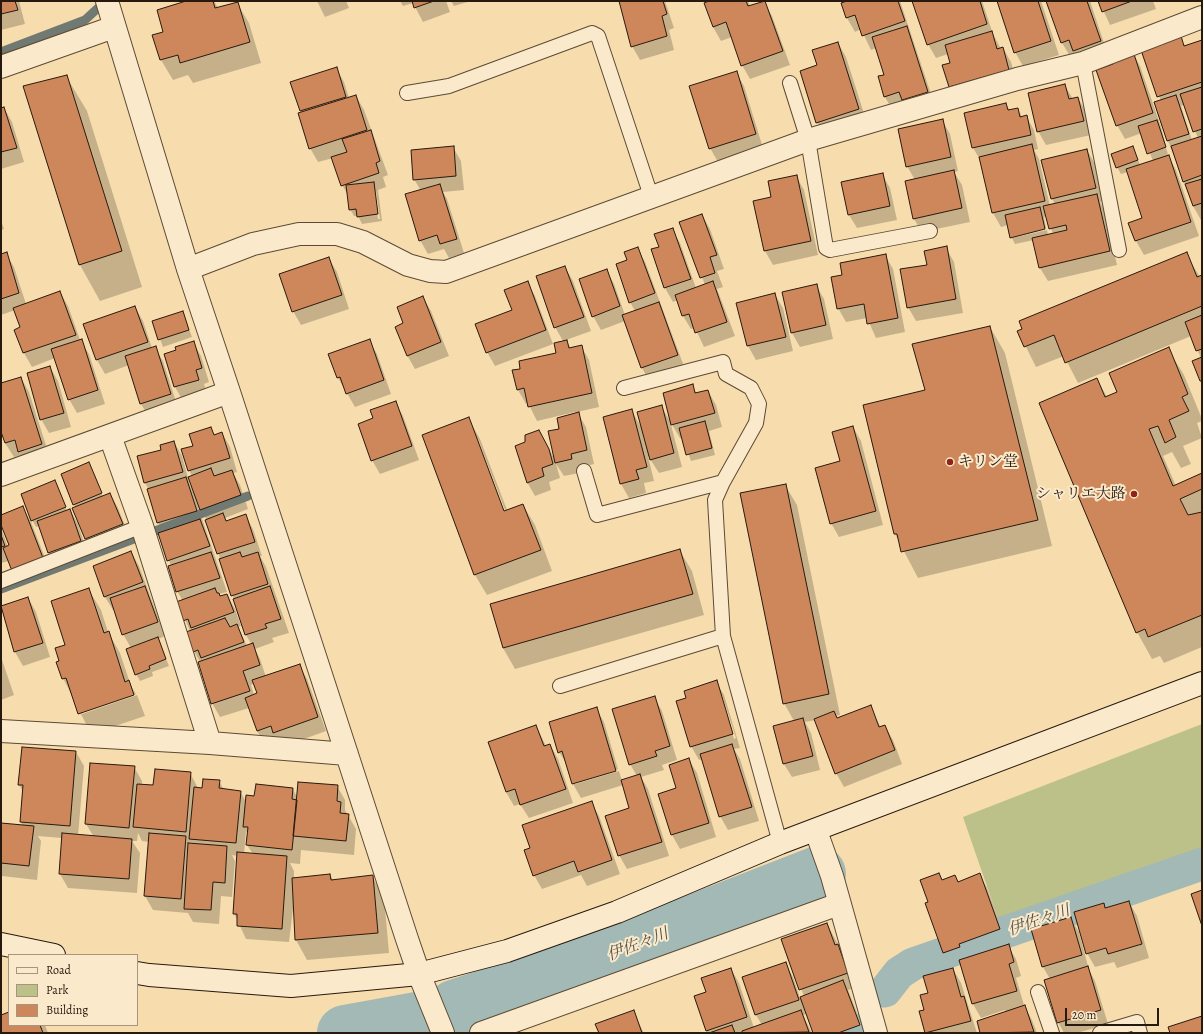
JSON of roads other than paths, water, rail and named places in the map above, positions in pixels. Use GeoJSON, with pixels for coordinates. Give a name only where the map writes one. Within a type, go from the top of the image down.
{"type":"FeatureCollection","features":[{"type":"Feature","properties":{"kind":"street"},"geometry":{"type":"LineString","coordinates":[[107,1],[188,269],[230,392],[419,974],[443,1033]]}},
{"type":"Feature","properties":{"kind":"street"},"geometry":{"type":"LineString","coordinates":[[1198,1],[1202,13]]}},
{"type":"Feature","properties":{"kind":"street"},"geometry":{"type":"LineString","coordinates":[[188,269],[253,244],[299,234],[337,234],[363,242],[408,265],[430,271],[446,272],[808,140],[1017,79],[1083,63],[1202,17]]}},
{"type":"Feature","properties":{"kind":"street"},"geometry":{"type":"LineString","coordinates":[[1,67],[114,28]]}},
{"type":"Feature","properties":{"kind":"street"},"geometry":{"type":"LineString","coordinates":[[1,475],[230,392]]}},
{"type":"Feature","properties":{"kind":"street"},"geometry":{"type":"LineString","coordinates":[[110,436],[142,526],[210,743]]}},
{"type":"Feature","properties":{"kind":"street"},"geometry":{"type":"LineString","coordinates":[[138,973],[291,986],[419,974],[507,951],[610,914],[780,843],[816,831],[1202,683]]}},
{"type":"Feature","properties":{"kind":"street"},"geometry":{"type":"LineString","coordinates":[[1,731],[210,743],[347,754]]}},
{"type":"Feature","properties":{"kind":"street"},"geometry":{"type":"LineString","coordinates":[[816,831],[832,876],[876,1033]]}},
{"type":"Feature","properties":{"kind":"street"},"geometry":{"type":"LineString","coordinates":[[481,1033],[840,904]]}},
{"type":"Feature","properties":{"kind":"street"},"geometry":{"type":"LineString","coordinates":[[1,944],[49,954]]}},
{"type":"Feature","properties":{"kind":"lane"},"geometry":{"type":"LineString","coordinates":[[407,94],[449,86],[592,33],[598,36],[651,196]]}},
{"type":"Feature","properties":{"kind":"lane"},"geometry":{"type":"LineString","coordinates":[[1083,63],[1119,250]]}},
{"type":"Feature","properties":{"kind":"lane"},"geometry":{"type":"LineString","coordinates":[[790,82],[808,140],[826,248],[830,250],[930,231]]}},
{"type":"Feature","properties":{"kind":"lane"},"geometry":{"type":"LineString","coordinates":[[624,388],[723,362],[726,374],[751,388],[759,404],[756,422],[723,482],[715,500],[723,636],[780,843]]}},
{"type":"Feature","properties":{"kind":"lane"},"geometry":{"type":"LineString","coordinates":[[584,471],[597,515],[723,482]]}},
{"type":"Feature","properties":{"kind":"lane"},"geometry":{"type":"LineString","coordinates":[[1,581],[142,526]]}},
{"type":"Feature","properties":{"kind":"lane"},"geometry":{"type":"LineString","coordinates":[[560,686],[723,636]]}},
{"type":"Feature","properties":{"kind":"lane"},"geometry":{"type":"LineString","coordinates":[[1038,992],[1052,1033]]}},
{"type":"Feature","properties":{"kind":"lane"},"geometry":{"type":"LineString","coordinates":[[1100,1033],[1137,1022],[1140,1033]]}},
{"type":"Feature","properties":{"kind":"waterway"},"geometry":{"type":"LineString","coordinates":[[1,52],[85,20],[98,8]]}},
{"type":"Feature","properties":{"kind":"waterway"},"geometry":{"type":"LineString","coordinates":[[1,589],[248,496]]}},
{"type":"Feature","properties":{"kind":"waterway","name":"伊佐々川"},"geometry":{"type":"LineString","coordinates":[[885,991],[899,973],[913,964],[1202,864]]}},
{"type":"Feature","properties":{"kind":"waterway","name":"伊佐々川"},"geometry":{"type":"LineString","coordinates":[[454,1008],[577,968],[818,874]]}},
{"type":"Feature","properties":{"kind":"waterway","name":"伊佐々川"},"geometry":{"type":"LineString","coordinates":[[345,1033],[422,1019]]}},
{"type":"Feature","properties":{"kind":"waterway","name":"伊佐々川"},"geometry":{"type":"LineString","coordinates":[[861,1033],[864,1029]]}},
{"type":"Feature","properties":{"kind":"place","name":"キリン堂"},"geometry":{"type":"Point","coordinates":[950,462]}},
{"type":"Feature","properties":{"kind":"place","name":"シャリエ大路"},"geometry":{"type":"Point","coordinates":[1134,494]}}]}
